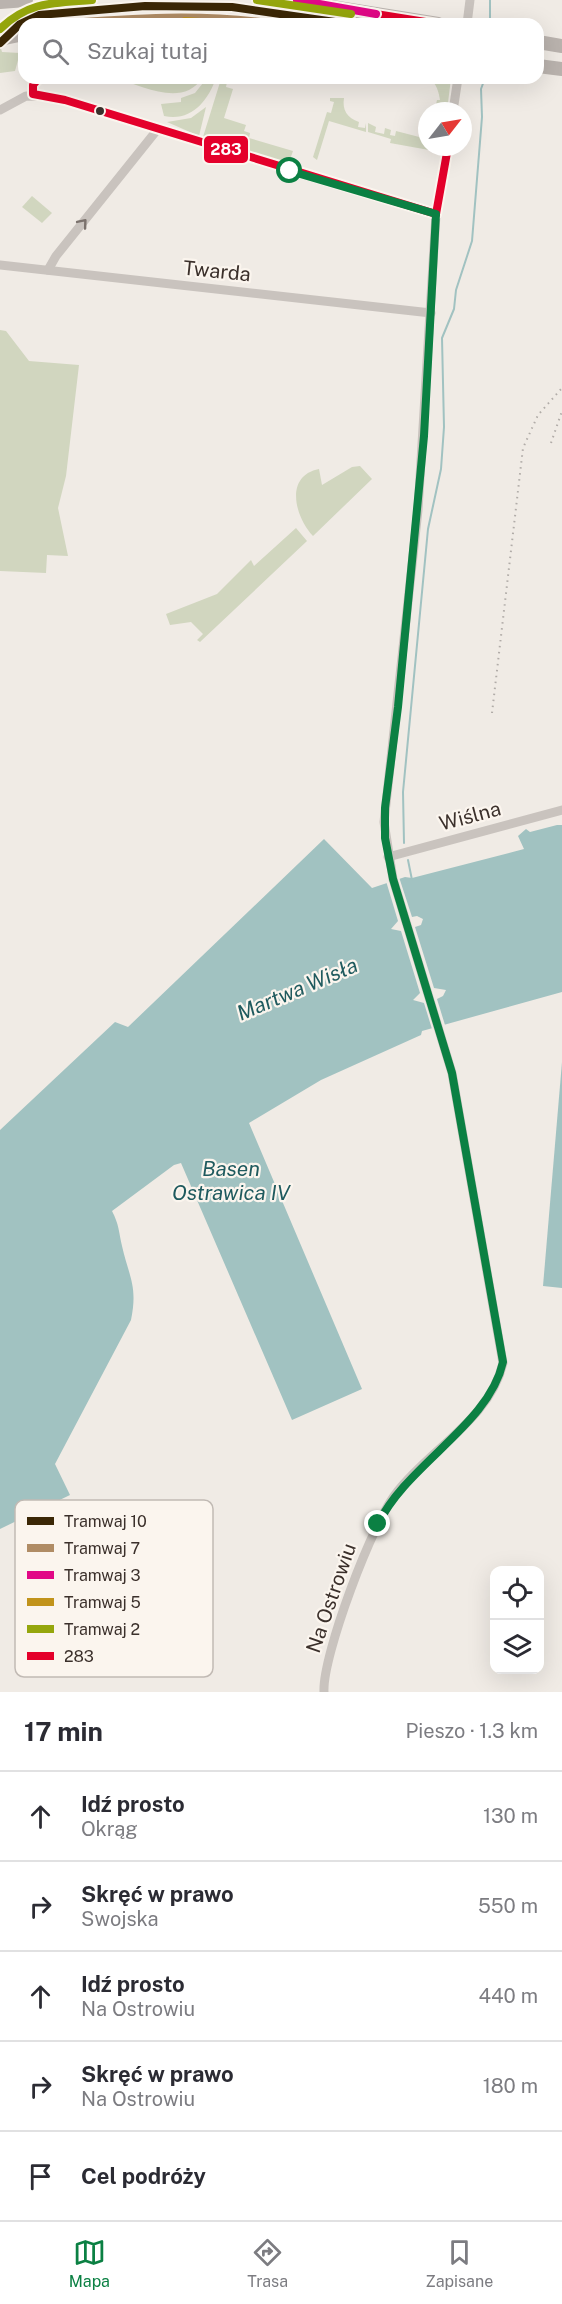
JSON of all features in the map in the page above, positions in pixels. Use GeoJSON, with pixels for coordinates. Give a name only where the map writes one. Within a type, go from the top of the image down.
{"type":"FeatureCollection","features":[{"type":"Feature","properties":{"kind":"main road"},"geometry":{"type":"LineString","coordinates":[[0,2],[26,0]]}},
{"type":"Feature","properties":{"kind":"main road"},"geometry":{"type":"LineString","coordinates":[[289,0],[401,18]]}},
{"type":"Feature","properties":{"kind":"main road"},"geometry":{"type":"LineString","coordinates":[[0,39],[18,35]]}},
{"type":"Feature","properties":{"kind":"main road"},"geometry":{"type":"LineString","coordinates":[[544,43],[562,46]]}},
{"type":"Feature","properties":{"kind":"main road"},"geometry":{"type":"LineString","coordinates":[[544,67],[562,69]]}},
{"type":"Feature","properties":{"kind":"street"},"geometry":{"type":"LineString","coordinates":[[468,18],[471,0]]}},
{"type":"Feature","properties":{"kind":"street"},"geometry":{"type":"LineString","coordinates":[[454,102],[457,84]]}},
{"type":"Feature","properties":{"kind":"street"},"geometry":{"type":"LineString","coordinates":[[0,110],[17,99],[33,94],[54,97],[436,214]]}},
{"type":"Feature","properties":{"kind":"street"},"geometry":{"type":"LineString","coordinates":[[48,270],[56,256],[158,130]]}},
{"type":"Feature","properties":{"kind":"street","name":"Na Ostrowiu"},"geometry":{"type":"LineString","coordinates":[[324,1692],[324,1678],[336,1632],[384,1511],[397,1491],[448,1442],[481,1404],[496,1383],[503,1362],[456,1094],[439,1027],[393,879],[388,857],[385,808],[417,522],[436,214],[446,156]]}},
{"type":"Feature","properties":{"kind":"street","name":"Twarda"},"geometry":{"type":"LineString","coordinates":[[0,265],[431,313]]}},
{"type":"Feature","properties":{"kind":"street","name":"Wiślna"},"geometry":{"type":"LineString","coordinates":[[388,857],[562,810]]}},
{"type":"Feature","properties":{"kind":"green space"},"geometry":{"type":"Polygon","coordinates":[[[0,45],[2,52],[18,53],[18,60],[15,71],[0,73],[0,45]]]}},
{"type":"Feature","properties":{"kind":"green space"},"geometry":{"type":"Polygon","coordinates":[[[135,84],[197,84],[184,92],[173,93],[135,84]]]}},
{"type":"Feature","properties":{"kind":"green space"},"geometry":{"type":"Polygon","coordinates":[[[202,84],[214,84],[203,102],[190,113],[174,117],[164,116],[161,104],[181,102],[181,98],[195,93],[202,84]]]}},
{"type":"Feature","properties":{"kind":"green space"},"geometry":{"type":"Polygon","coordinates":[[[219,84],[227,84],[226,87],[233,89],[224,118],[246,125],[244,131],[250,133],[249,138],[293,151],[288,165],[203,137],[219,84]]]}},
{"type":"Feature","properties":{"kind":"green space"},"geometry":{"type":"Polygon","coordinates":[[[434,84],[450,84],[448,102],[437,102],[440,100],[434,84]]]}},
{"type":"Feature","properties":{"kind":"green space"},"geometry":{"type":"Polygon","coordinates":[[[330,98],[344,98],[346,113],[359,122],[358,127],[365,128],[366,123],[366,132],[329,121],[317,160],[313,157],[327,112],[331,113],[334,102],[330,101],[330,98]]]}},
{"type":"Feature","properties":{"kind":"green space"},"geometry":{"type":"Polygon","coordinates":[[[206,107],[199,136],[167,122],[191,118],[206,107]]]}},
{"type":"Feature","properties":{"kind":"green space"},"geometry":{"type":"Polygon","coordinates":[[[368,123],[376,127],[375,132],[384,134],[385,128],[391,130],[390,135],[395,136],[396,131],[418,137],[418,148],[390,143],[391,139],[368,132],[368,123]]]}},
{"type":"Feature","properties":{"kind":"green space"},"geometry":{"type":"Polygon","coordinates":[[[32,196],[52,213],[42,223],[22,207],[32,196]]]}},
{"type":"Feature","properties":{"kind":"green space"},"geometry":{"type":"Polygon","coordinates":[[[0,330],[6,331],[29,361],[79,365],[66,476],[58,508],[68,556],[47,555],[46,573],[0,571],[0,330]]]}},
{"type":"Feature","properties":{"kind":"green space"},"geometry":{"type":"Polygon","coordinates":[[[360,466],[372,479],[313,536],[301,518],[298,508],[297,488],[301,480],[308,473],[319,469],[322,485],[352,467],[360,466]]]}},
{"type":"Feature","properties":{"kind":"green space"},"geometry":{"type":"Polygon","coordinates":[[[296,528],[307,541],[200,642],[197,640],[203,634],[191,622],[170,625],[166,614],[217,594],[251,560],[254,566],[296,528]]]}},
{"type":"Feature","properties":{"kind":"water"},"geometry":{"type":"Polygon","coordinates":[[[562,825],[562,992],[422,1031],[421,1035],[321,1080],[249,1123],[362,1389],[292,1420],[181,1163],[174,1165],[112,1211],[132,1282],[133,1308],[131,1320],[55,1464],[70,1495],[60,1500],[15,1500],[15,1522],[0,1529],[0,1130],[115,1022],[128,1027],[324,839],[372,888],[405,877],[412,878],[524,849],[518,836],[526,829],[530,832],[562,825]]]}},
{"type":"Feature","properties":{"kind":"water"},"geometry":{"type":"Polygon","coordinates":[[[562,1062],[562,1288],[543,1286],[562,1062]]]}},
{"type":"Feature","properties":{"kind":"pier"},"geometry":{"type":"Polygon","coordinates":[[[399,877],[412,917],[417,916],[423,919],[421,925],[415,927],[434,988],[446,990],[443,996],[437,999],[445,1025],[432,1029],[424,1003],[413,1000],[420,993],[401,931],[391,929],[398,921],[386,881],[399,877]]]}},
{"type":"Feature","properties":{"kind":"waterway"},"geometry":{"type":"LineString","coordinates":[[490,0],[490,18]]}},
{"type":"Feature","properties":{"kind":"waterway"},"geometry":{"type":"LineString","coordinates":[[404,843],[403,792],[428,529],[441,469],[444,427],[442,338],[454,309],[456,290],[472,241],[483,84]]}},
{"type":"Feature","properties":{"kind":"waterway"},"geometry":{"type":"LineString","coordinates":[[408,860],[412,880]]}},
{"type":"Feature","properties":{"kind":"railway"},"geometry":{"type":"LineString","coordinates":[[492,713],[523,448],[538,415],[562,388]]}},
{"type":"Feature","properties":{"kind":"railway"},"geometry":{"type":"LineString","coordinates":[[551,443],[562,411]]}},
{"type":"Feature","properties":{"kind":"tram line","name":"2"},"geometry":{"type":"LineString","coordinates":[[0,29],[21,13],[32,8],[54,3],[92,0]]}},
{"type":"Feature","properties":{"kind":"tram line","name":"2"},"geometry":{"type":"LineString","coordinates":[[257,0],[351,14]]}},
{"type":"Feature","properties":{"kind":"tram line","name":"3"},"geometry":{"type":"LineString","coordinates":[[297,0],[376,14]]}},
{"type":"Feature","properties":{"kind":"tram line","name":"10"},"geometry":{"type":"LineString","coordinates":[[33,18],[39,15],[145,6],[232,7],[308,18]]}},
{"type":"Feature","properties":{"kind":"tram line","name":"7"},"geometry":{"type":"LineString","coordinates":[[139,18],[194,18]]}},
{"type":"Feature","properties":{"kind":"tram line","name":"10"},"geometry":{"type":"LineString","coordinates":[[0,43],[18,26]]}},
{"type":"Feature","properties":{"kind":"transit line","name":"283"},"geometry":{"type":"LineString","coordinates":[[289,0],[401,18]]}},
{"type":"Feature","properties":{"kind":"transit line","name":"283"},"geometry":{"type":"LineString","coordinates":[[34,84],[33,94],[65,100],[436,214]]}},
{"type":"Feature","properties":{"kind":"transit line","name":"283"},"geometry":{"type":"LineString","coordinates":[[436,214],[446,156]]}},
{"type":"Feature","properties":{"kind":"route"},"geometry":{"type":"LineString","coordinates":[[290,171],[436,214],[418,510],[384,822],[393,879],[452,1073],[503,1362],[496,1383],[481,1404],[448,1442],[417,1469],[397,1491],[378,1524]]}},
{"type":"Feature","properties":{"kind":"water label","name":"Martwa Wisła"},"geometry":{"type":"Point","coordinates":[297,989]}},
{"type":"Feature","properties":{"kind":"water label","name":"Basen Ostrawica IV"},"geometry":{"type":"Point","coordinates":[231,1180]}}]}
